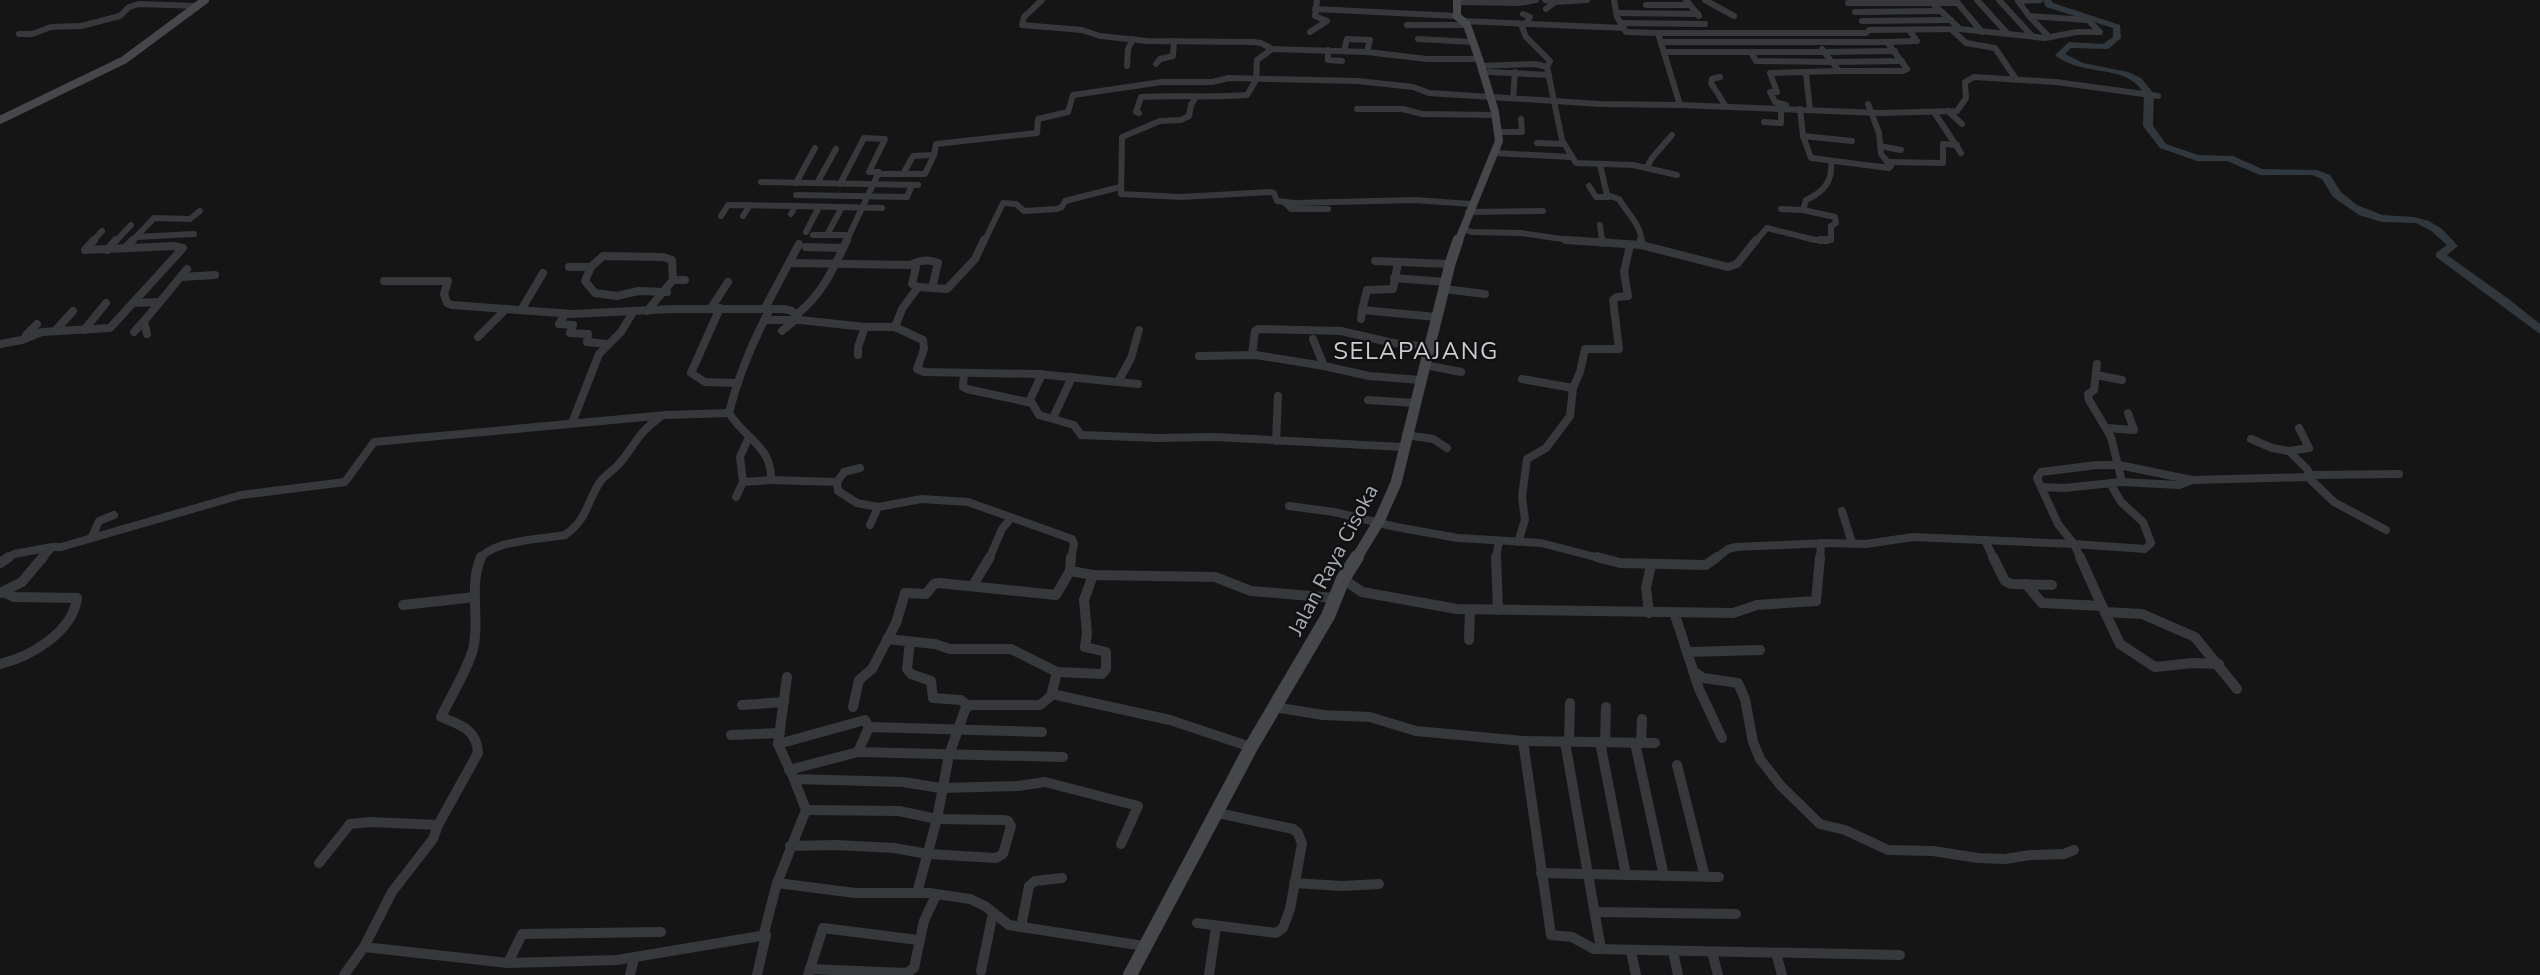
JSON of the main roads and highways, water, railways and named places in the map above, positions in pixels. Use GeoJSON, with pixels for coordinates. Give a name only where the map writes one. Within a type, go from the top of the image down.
{"type":"FeatureCollection","features":[{"type":"Feature","properties":{"kind":"waterway"},"geometry":{"type":"LineString","coordinates":[[2047,0],[2049,5],[2117,27],[2117,38],[2105,47],[2069,45],[2059,55],[2080,65],[2125,74],[2138,80],[2149,94],[2148,126],[2163,146],[2197,158],[2229,158],[2260,172],[2313,172],[2326,177],[2337,194],[2353,208],[2382,219],[2417,220],[2430,225],[2453,246],[2440,255],[2506,302],[2540,330]]}},
{"type":"Feature","properties":{"kind":"district","name":"SELAPAJANG"},"geometry":{"type":"Point","coordinates":[1416,351]}}]}
